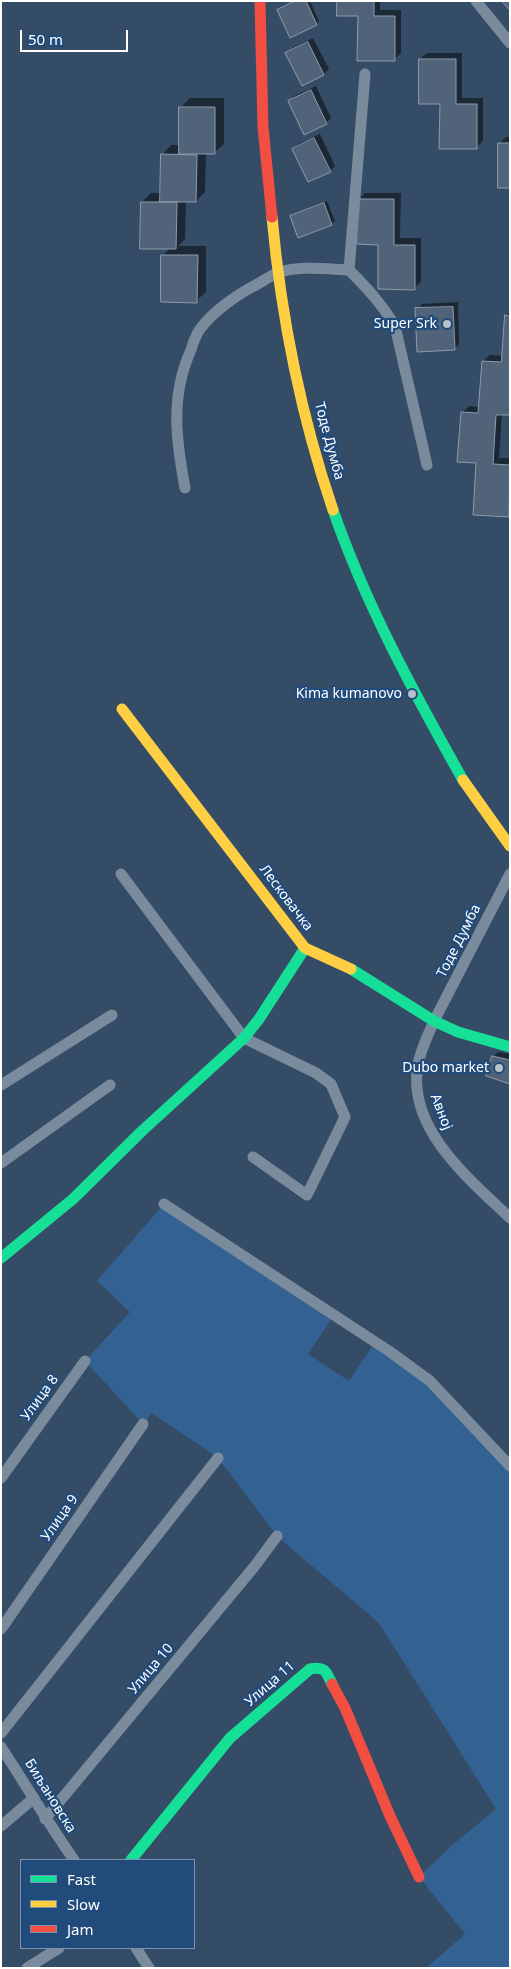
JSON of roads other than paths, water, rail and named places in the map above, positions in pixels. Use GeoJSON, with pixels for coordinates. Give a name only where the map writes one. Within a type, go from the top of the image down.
{"type":"FeatureCollection","features":[{"type":"Feature","properties":{"kind":"street","name":"Тоде Думба"},"geometry":{"type":"LineString","coordinates":[[260,1],[263,127],[277,273],[303,405],[323,480],[338,524],[381,627],[410,685],[469,790],[510,846]]}},
{"type":"Feature","properties":{"kind":"street"},"geometry":{"type":"LineString","coordinates":[[476,1],[510,42]]}},
{"type":"Feature","properties":{"kind":"street"},"geometry":{"type":"LineString","coordinates":[[349,270],[365,74]]}},
{"type":"Feature","properties":{"kind":"street"},"geometry":{"type":"LineString","coordinates":[[185,488],[177,446],[175,416],[186,359],[199,330],[218,310],[237,296],[277,273],[307,268],[349,270],[376,297],[395,326],[427,466]]}},
{"type":"Feature","properties":{"kind":"street","name":"Лесковачка"},"geometry":{"type":"LineString","coordinates":[[122,710],[305,948],[357,972],[434,1021],[458,1032],[510,1047]]}},
{"type":"Feature","properties":{"kind":"street"},"geometry":{"type":"LineString","coordinates":[[121,874],[244,1038],[316,1073],[331,1084],[345,1117],[307,1195],[253,1157]]}},
{"type":"Feature","properties":{"kind":"street","name":"Тоде Думба"},"geometry":{"type":"LineString","coordinates":[[434,1021],[510,874]]}},
{"type":"Feature","properties":{"kind":"street"},"geometry":{"type":"LineString","coordinates":[[1,1258],[73,1199],[143,1130],[244,1038],[259,1019],[305,948]]}},
{"type":"Feature","properties":{"kind":"street"},"geometry":{"type":"LineString","coordinates":[[1,1085],[112,1015]]}},
{"type":"Feature","properties":{"kind":"street","name":"Авној"},"geometry":{"type":"LineString","coordinates":[[434,1021],[424,1043],[418,1065],[418,1092],[424,1114],[436,1141],[469,1179],[510,1218]]}},
{"type":"Feature","properties":{"kind":"street"},"geometry":{"type":"LineString","coordinates":[[1,1163],[110,1085]]}},
{"type":"Feature","properties":{"kind":"street"},"geometry":{"type":"LineString","coordinates":[[164,1204],[382,1346],[430,1382],[510,1466]]}},
{"type":"Feature","properties":{"kind":"street","name":"Улица 8"},"geometry":{"type":"LineString","coordinates":[[1,1478],[85,1360]]}},
{"type":"Feature","properties":{"kind":"street","name":"Улица 9"},"geometry":{"type":"LineString","coordinates":[[1,1629],[143,1424]]}},
{"type":"Feature","properties":{"kind":"street"},"geometry":{"type":"LineString","coordinates":[[1,1733],[218,1458]]}},
{"type":"Feature","properties":{"kind":"street","name":"Улица 10"},"geometry":{"type":"LineString","coordinates":[[45,1819],[254,1567],[277,1536]]}},
{"type":"Feature","properties":{"kind":"street","name":"Улица 11"},"geometry":{"type":"LineString","coordinates":[[132,1859],[230,1738],[310,1670],[319,1667],[325,1670],[346,1708],[390,1816],[419,1877]]}},
{"type":"Feature","properties":{"kind":"street","name":"Биљановска"},"geometry":{"type":"LineString","coordinates":[[1,1747],[34,1798],[45,1819],[73,1859]]}},
{"type":"Feature","properties":{"kind":"street"},"geometry":{"type":"LineString","coordinates":[[1,1826],[34,1798]]}},
{"type":"Feature","properties":{"kind":"street"},"geometry":{"type":"LineString","coordinates":[[27,1968],[57,1949]]}},
{"type":"Feature","properties":{"kind":"street"},"geometry":{"type":"LineString","coordinates":[[137,1949],[149,1968]]}},
{"type":"Feature","properties":{"kind":"place","name":"Super Srk"},"geometry":{"type":"Point","coordinates":[447,324]}},
{"type":"Feature","properties":{"kind":"place","name":"Kima kumanovo"},"geometry":{"type":"Point","coordinates":[412,694]}},
{"type":"Feature","properties":{"kind":"place","name":"Dubo market"},"geometry":{"type":"Point","coordinates":[499,1068]}}]}
